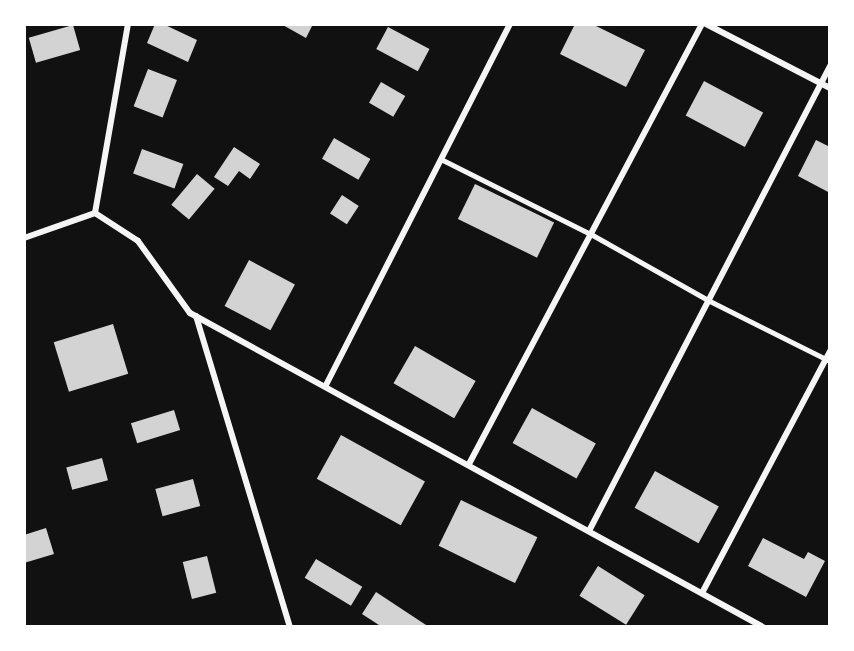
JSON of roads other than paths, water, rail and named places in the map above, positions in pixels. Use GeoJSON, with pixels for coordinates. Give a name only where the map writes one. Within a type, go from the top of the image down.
{"type":"FeatureCollection","features":[{"type":"Feature","properties":{"kind":"street"},"geometry":{"type":"LineString","coordinates":[[95,213],[128,24]]}},
{"type":"Feature","properties":{"kind":"street"},"geometry":{"type":"LineString","coordinates":[[326,385],[510,24]]}},
{"type":"Feature","properties":{"kind":"street"},"geometry":{"type":"LineString","coordinates":[[468,464],[704,24],[830,87]]}},
{"type":"Feature","properties":{"kind":"street"},"geometry":{"type":"LineString","coordinates":[[589,531],[830,66]]}},
{"type":"Feature","properties":{"kind":"street"},"geometry":{"type":"LineString","coordinates":[[24,238],[95,213]]}},
{"type":"Feature","properties":{"kind":"street"},"geometry":{"type":"LineString","coordinates":[[95,213],[138,241],[190,313],[326,385],[764,627]]}},
{"type":"Feature","properties":{"kind":"street"},"geometry":{"type":"LineString","coordinates":[[196,316],[290,627]]}},
{"type":"Feature","properties":{"kind":"street"},"geometry":{"type":"LineString","coordinates":[[702,593],[828,360],[830,351]]}},
{"type":"Feature","properties":{"kind":"lane"},"geometry":{"type":"LineString","coordinates":[[441,159],[591,234],[708,300],[828,360]]}}]}
